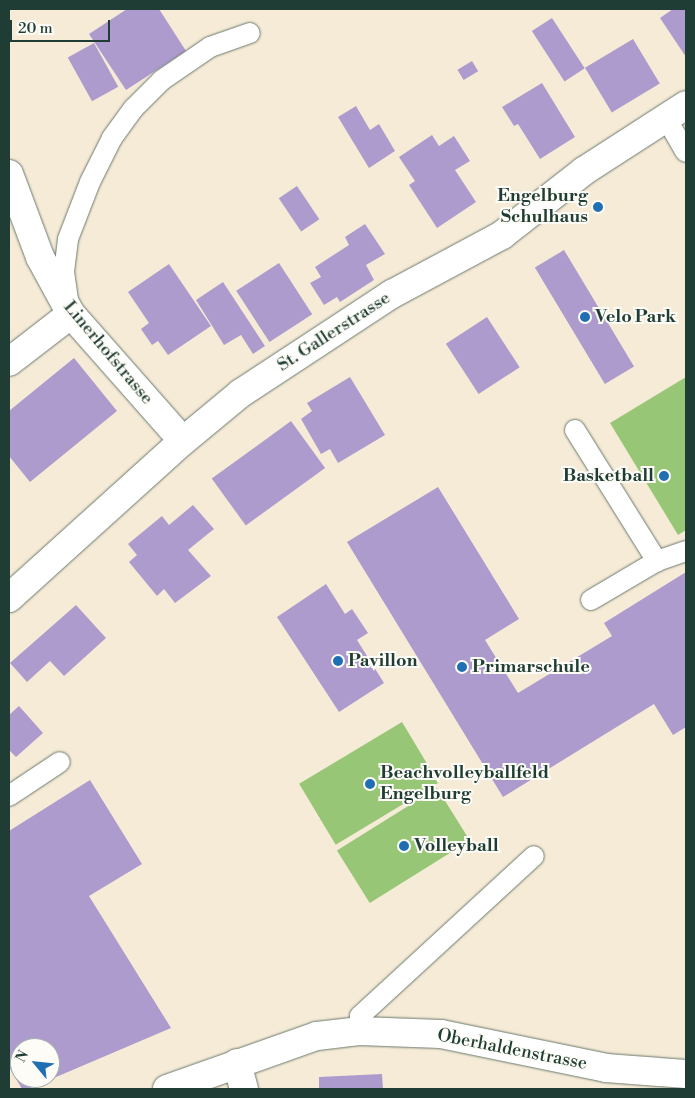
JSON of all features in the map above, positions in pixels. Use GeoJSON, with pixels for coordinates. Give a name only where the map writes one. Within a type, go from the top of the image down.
{"type":"FeatureCollection","features":[{"type":"Feature","properties":{"kind":"street","name":"St. Gallerstrasse"},"geometry":{"type":"LineString","coordinates":[[9,598],[183,441],[242,393],[392,294],[502,235],[584,171],[676,112]]}},
{"type":"Feature","properties":{"kind":"street","name":"Linerhofstrasse"},"geometry":{"type":"LineString","coordinates":[[9,174],[40,257],[71,314],[183,441]]}},
{"type":"Feature","properties":{"kind":"street"},"geometry":{"type":"LineString","coordinates":[[9,362],[71,314]]}},
{"type":"Feature","properties":{"kind":"street","name":"Oberhaldenstrasse"},"geometry":{"type":"LineString","coordinates":[[167,1089],[317,1036],[359,1031],[441,1034],[606,1068],[686,1074]]}},
{"type":"Feature","properties":{"kind":"street"},"geometry":{"type":"LineString","coordinates":[[237,1063],[244,1089]]}},
{"type":"Feature","properties":{"kind":"lane"},"geometry":{"type":"LineString","coordinates":[[71,314],[64,272],[68,239],[90,182],[112,138],[133,109],[162,80],[210,47],[250,33]]}},
{"type":"Feature","properties":{"kind":"lane"},"geometry":{"type":"LineString","coordinates":[[676,112],[686,152]]}},
{"type":"Feature","properties":{"kind":"lane"},"geometry":{"type":"LineString","coordinates":[[575,430],[657,561]]}},
{"type":"Feature","properties":{"kind":"lane"},"geometry":{"type":"LineString","coordinates":[[591,600],[657,561],[686,551]]}},
{"type":"Feature","properties":{"kind":"lane"},"geometry":{"type":"LineString","coordinates":[[9,796],[60,762]]}},
{"type":"Feature","properties":{"kind":"lane"},"geometry":{"type":"LineString","coordinates":[[359,1031],[360,1016],[534,856]]}},
{"type":"Feature","properties":{"kind":"green space","name":"Basketball"},"geometry":{"type":"Polygon","coordinates":[[[686,377],[686,530],[678,535],[610,423],[686,377]]]}},
{"type":"Feature","properties":{"kind":"green space","name":"Beachvolleyballfeld Engelburg"},"geometry":{"type":"Polygon","coordinates":[[[402,722],[439,783],[336,845],[299,784],[402,722]]]}},
{"type":"Feature","properties":{"kind":"green space","name":"Volleyball"},"geometry":{"type":"Polygon","coordinates":[[[437,788],[470,841],[370,903],[337,851],[437,788]]]}},
{"type":"Feature","properties":{"kind":"building"},"geometry":{"type":"Polygon","coordinates":[[[127,9],[159,9],[186,51],[126,90],[89,34],[127,9]]]}},
{"type":"Feature","properties":{"kind":"building"},"geometry":{"type":"Polygon","coordinates":[[[673,9],[686,9],[686,57],[660,18],[673,9]]]}},
{"type":"Feature","properties":{"kind":"building"},"geometry":{"type":"Polygon","coordinates":[[[552,18],[585,68],[565,81],[532,31],[552,18]]]}},
{"type":"Feature","properties":{"kind":"building"},"geometry":{"type":"Polygon","coordinates":[[[633,39],[660,84],[612,112],[585,68],[633,39]]]}},
{"type":"Feature","properties":{"kind":"building"},"geometry":{"type":"Polygon","coordinates":[[[94,43],[118,87],[92,101],[68,58],[94,43]]]}},
{"type":"Feature","properties":{"kind":"building"},"geometry":{"type":"Polygon","coordinates":[[[472,61],[478,71],[464,80],[457,70],[472,61]]]}},
{"type":"Feature","properties":{"kind":"building"},"geometry":{"type":"Polygon","coordinates":[[[542,83],[575,137],[540,159],[518,124],[514,126],[502,107],[542,83]]]}},
{"type":"Feature","properties":{"kind":"building"},"geometry":{"type":"Polygon","coordinates":[[[356,106],[370,130],[379,124],[395,151],[369,168],[338,117],[356,106]]]}},
{"type":"Feature","properties":{"kind":"building"},"geometry":{"type":"Polygon","coordinates":[[[432,135],[439,146],[454,136],[470,161],[455,170],[476,202],[437,228],[409,185],[415,181],[399,157],[432,135]]]}},
{"type":"Feature","properties":{"kind":"building"},"geometry":{"type":"Polygon","coordinates":[[[297,186],[319,219],[301,231],[279,198],[297,186]]]}},
{"type":"Feature","properties":{"kind":"building"},"geometry":{"type":"Polygon","coordinates":[[[365,224],[385,254],[366,265],[374,280],[340,302],[337,297],[324,305],[310,283],[321,277],[315,267],[349,245],[345,237],[365,224]]]}},
{"type":"Feature","properties":{"kind":"building","name":"Velo Park"},"geometry":{"type":"Polygon","coordinates":[[[564,250],[634,367],[605,384],[535,268],[564,250]]]}},
{"type":"Feature","properties":{"kind":"building"},"geometry":{"type":"Polygon","coordinates":[[[279,263],[312,314],[269,342],[236,291],[279,263]]]}},
{"type":"Feature","properties":{"kind":"building"},"geometry":{"type":"Polygon","coordinates":[[[169,264],[211,326],[168,355],[158,341],[152,345],[141,329],[149,323],[128,292],[169,264]]]}},
{"type":"Feature","properties":{"kind":"building"},"geometry":{"type":"Polygon","coordinates":[[[223,282],[265,346],[253,354],[241,335],[224,345],[196,300],[223,282]]]}},
{"type":"Feature","properties":{"kind":"building"},"geometry":{"type":"Polygon","coordinates":[[[487,317],[520,367],[479,394],[446,344],[487,317]]]}},
{"type":"Feature","properties":{"kind":"building"},"geometry":{"type":"Polygon","coordinates":[[[74,358],[117,411],[30,482],[9,456],[9,411],[74,358]]]}},
{"type":"Feature","properties":{"kind":"building"},"geometry":{"type":"Polygon","coordinates":[[[350,377],[385,435],[338,463],[330,449],[321,454],[301,419],[312,411],[307,403],[350,377]]]}},
{"type":"Feature","properties":{"kind":"building"},"geometry":{"type":"Polygon","coordinates":[[[291,421],[325,468],[246,526],[212,479],[291,421]]]}},
{"type":"Feature","properties":{"kind":"building","name":"Primarschule"},"geometry":{"type":"Polygon","coordinates":[[[438,487],[519,619],[485,640],[518,693],[612,636],[604,623],[686,572],[686,727],[673,735],[654,704],[503,797],[347,542],[438,487]]]}},
{"type":"Feature","properties":{"kind":"building"},"geometry":{"type":"Polygon","coordinates":[[[193,505],[214,529],[188,550],[211,576],[175,603],[164,589],[157,596],[129,562],[137,555],[128,544],[162,516],[169,525],[193,505]]]}},
{"type":"Feature","properties":{"kind":"building","name":"Pavillon"},"geometry":{"type":"Polygon","coordinates":[[[326,584],[345,614],[352,609],[368,633],[357,640],[384,683],[339,712],[277,617],[326,584]]]}},
{"type":"Feature","properties":{"kind":"building"},"geometry":{"type":"Polygon","coordinates":[[[76,605],[106,638],[64,676],[50,661],[27,682],[10,663],[76,605]]]}},
{"type":"Feature","properties":{"kind":"building"},"geometry":{"type":"Polygon","coordinates":[[[19,706],[43,733],[16,757],[9,750],[9,715],[19,706]]]}},
{"type":"Feature","properties":{"kind":"building"},"geometry":{"type":"Polygon","coordinates":[[[90,780],[142,864],[89,896],[171,1028],[60,1075],[60,1038],[10,1038],[10,1069],[9,831],[90,780]]]}},
{"type":"Feature","properties":{"kind":"building"},"geometry":{"type":"Polygon","coordinates":[[[382,1074],[383,1089],[319,1089],[319,1077],[382,1074]]]}},
{"type":"Feature","properties":{"kind":"place","name":"Engelburg Schulhaus"},"geometry":{"type":"Point","coordinates":[598,207]}},
{"type":"Feature","properties":{"kind":"place","name":"Velo Park"},"geometry":{"type":"Point","coordinates":[585,317]}},
{"type":"Feature","properties":{"kind":"place","name":"Basketball"},"geometry":{"type":"Point","coordinates":[664,476]}},
{"type":"Feature","properties":{"kind":"place","name":"Pavillon"},"geometry":{"type":"Point","coordinates":[338,661]}},
{"type":"Feature","properties":{"kind":"place","name":"Primarschule"},"geometry":{"type":"Point","coordinates":[462,667]}},
{"type":"Feature","properties":{"kind":"place","name":"Beachvolleyballfeld Engelburg"},"geometry":{"type":"Point","coordinates":[370,784]}},
{"type":"Feature","properties":{"kind":"place","name":"Volleyball"},"geometry":{"type":"Point","coordinates":[404,846]}}]}
